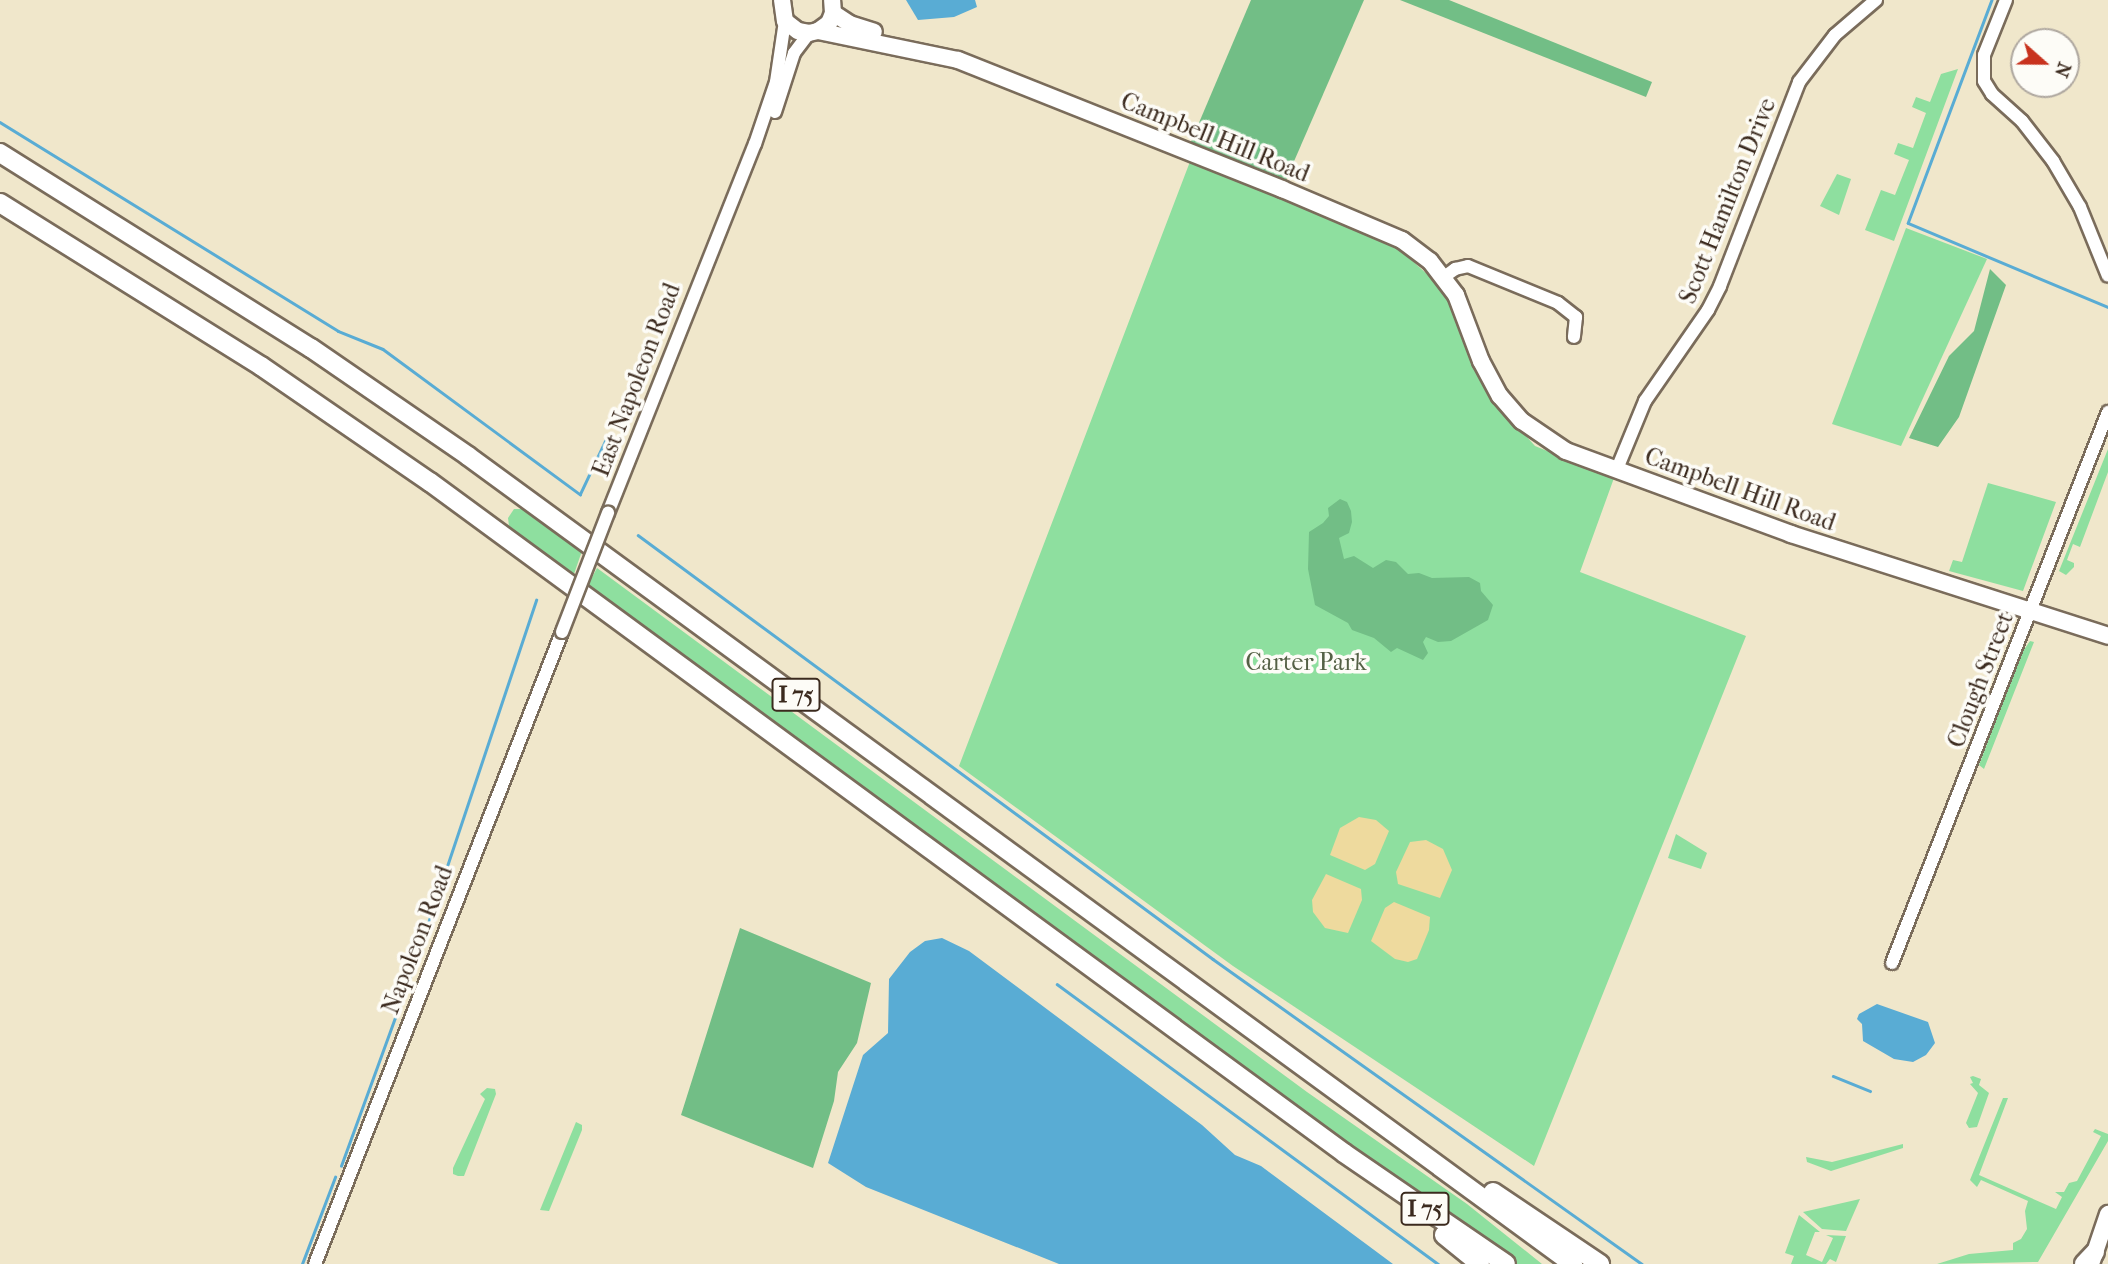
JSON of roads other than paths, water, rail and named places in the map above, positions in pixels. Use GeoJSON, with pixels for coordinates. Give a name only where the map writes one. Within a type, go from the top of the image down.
{"type":"FeatureCollection","features":[{"type":"Feature","properties":{"kind":"highway","name":"I 75"},"geometry":{"type":"LineString","coordinates":[[0,153],[311,348],[468,456],[1573,1264]]}},
{"type":"Feature","properties":{"kind":"highway","name":"I 75"},"geometry":{"type":"LineString","coordinates":[[0,203],[261,366],[430,482],[1344,1153],[1506,1264]]}},
{"type":"Feature","properties":{"kind":"highway"},"geometry":{"type":"LineString","coordinates":[[1373,1119],[1460,1170],[1600,1264]]}},
{"type":"Feature","properties":{"kind":"highway"},"geometry":{"type":"LineString","coordinates":[[1344,1153],[1480,1264]]}},
{"type":"Feature","properties":{"kind":"main road"},"geometry":{"type":"LineString","coordinates":[[780,1],[785,21]]}},
{"type":"Feature","properties":{"kind":"main road","name":"Campbell Hill Road"},"geometry":{"type":"LineString","coordinates":[[832,6],[857,27],[945,50],[958,60]]}},
{"type":"Feature","properties":{"kind":"main road"},"geometry":{"type":"LineString","coordinates":[[814,32],[829,23],[832,6]]}},
{"type":"Feature","properties":{"kind":"main road","name":"Campbell Hill Road"},"geometry":{"type":"LineString","coordinates":[[785,21],[798,31],[958,60],[1384,232],[1420,252],[1444,277],[1460,303],[1489,379],[1513,412],[1538,434],[1566,451],[1791,534],[2108,636]]}},
{"type":"Feature","properties":{"kind":"main road"},"geometry":{"type":"LineString","coordinates":[[2096,1257],[2108,1214]]}},
{"type":"Feature","properties":{"kind":"street","name":"Scott Hamilton Drive"},"geometry":{"type":"LineString","coordinates":[[1617,469],[1645,401],[1708,310],[1720,286],[1799,82],[1835,35],[1877,0]]}},
{"type":"Feature","properties":{"kind":"street"},"geometry":{"type":"LineString","coordinates":[[2006,0],[1984,55],[1984,81],[1992,94],[2022,121],[2053,161],[2080,207],[2108,276]]}},
{"type":"Feature","properties":{"kind":"street","name":"East Napoleon Road"},"geometry":{"type":"LineString","coordinates":[[562,632],[755,144],[776,82],[785,21]]}},
{"type":"Feature","properties":{"kind":"street","name":"East Napoleon Road"},"geometry":{"type":"LineString","coordinates":[[755,144],[761,139],[776,109],[794,53],[814,32]]}},
{"type":"Feature","properties":{"kind":"street"},"geometry":{"type":"LineString","coordinates":[[1444,277],[1468,266],[1558,303],[1576,317],[1574,337]]}},
{"type":"Feature","properties":{"kind":"street","name":"Clough Street"},"geometry":{"type":"LineString","coordinates":[[1892,963],[2108,412]]}},
{"type":"Feature","properties":{"kind":"street","name":"Napoleon Road"},"geometry":{"type":"LineString","coordinates":[[315,1264],[562,632]]}},
{"type":"Feature","properties":{"kind":"water"},"geometry":{"type":"Polygon","coordinates":[[[906,0],[975,0],[977,7],[954,17],[918,20],[906,0]]]}},
{"type":"Feature","properties":{"kind":"water"},"geometry":{"type":"Polygon","coordinates":[[[942,938],[969,951],[1202,1125],[1235,1155],[1261,1166],[1393,1264],[1059,1264],[866,1187],[828,1163],[863,1055],[888,1033],[889,979],[910,952],[925,941],[942,938]]]}},
{"type":"Feature","properties":{"kind":"water"},"geometry":{"type":"Polygon","coordinates":[[[1877,1004],[1928,1022],[1935,1043],[1926,1055],[1913,1062],[1894,1059],[1863,1041],[1862,1024],[1857,1019],[1859,1014],[1877,1004]]]}},
{"type":"Feature","properties":{"kind":"waterway"},"geometry":{"type":"LineString","coordinates":[[1992,0],[1908,223],[2108,307]]}},
{"type":"Feature","properties":{"kind":"waterway"},"geometry":{"type":"LineString","coordinates":[[0,122],[338,331],[383,349],[580,494],[607,437]]}},
{"type":"Feature","properties":{"kind":"waterway"},"geometry":{"type":"LineString","coordinates":[[638,535],[1213,959],[1642,1264]]}},
{"type":"Feature","properties":{"kind":"waterway"},"geometry":{"type":"LineString","coordinates":[[419,950],[536,600]]}},
{"type":"Feature","properties":{"kind":"waterway"},"geometry":{"type":"LineString","coordinates":[[341,1166],[413,968]]}},
{"type":"Feature","properties":{"kind":"waterway"},"geometry":{"type":"LineString","coordinates":[[1057,984],[1438,1264]]}},
{"type":"Feature","properties":{"kind":"waterway"},"geometry":{"type":"LineString","coordinates":[[1833,1076],[1870,1091]]}},
{"type":"Feature","properties":{"kind":"waterway"},"geometry":{"type":"LineString","coordinates":[[302,1264],[335,1177]]}},
{"type":"Feature","properties":{"kind":"park label","name":"Carter Park"},"geometry":{"type":"Point","coordinates":[1306,663]}}]}
